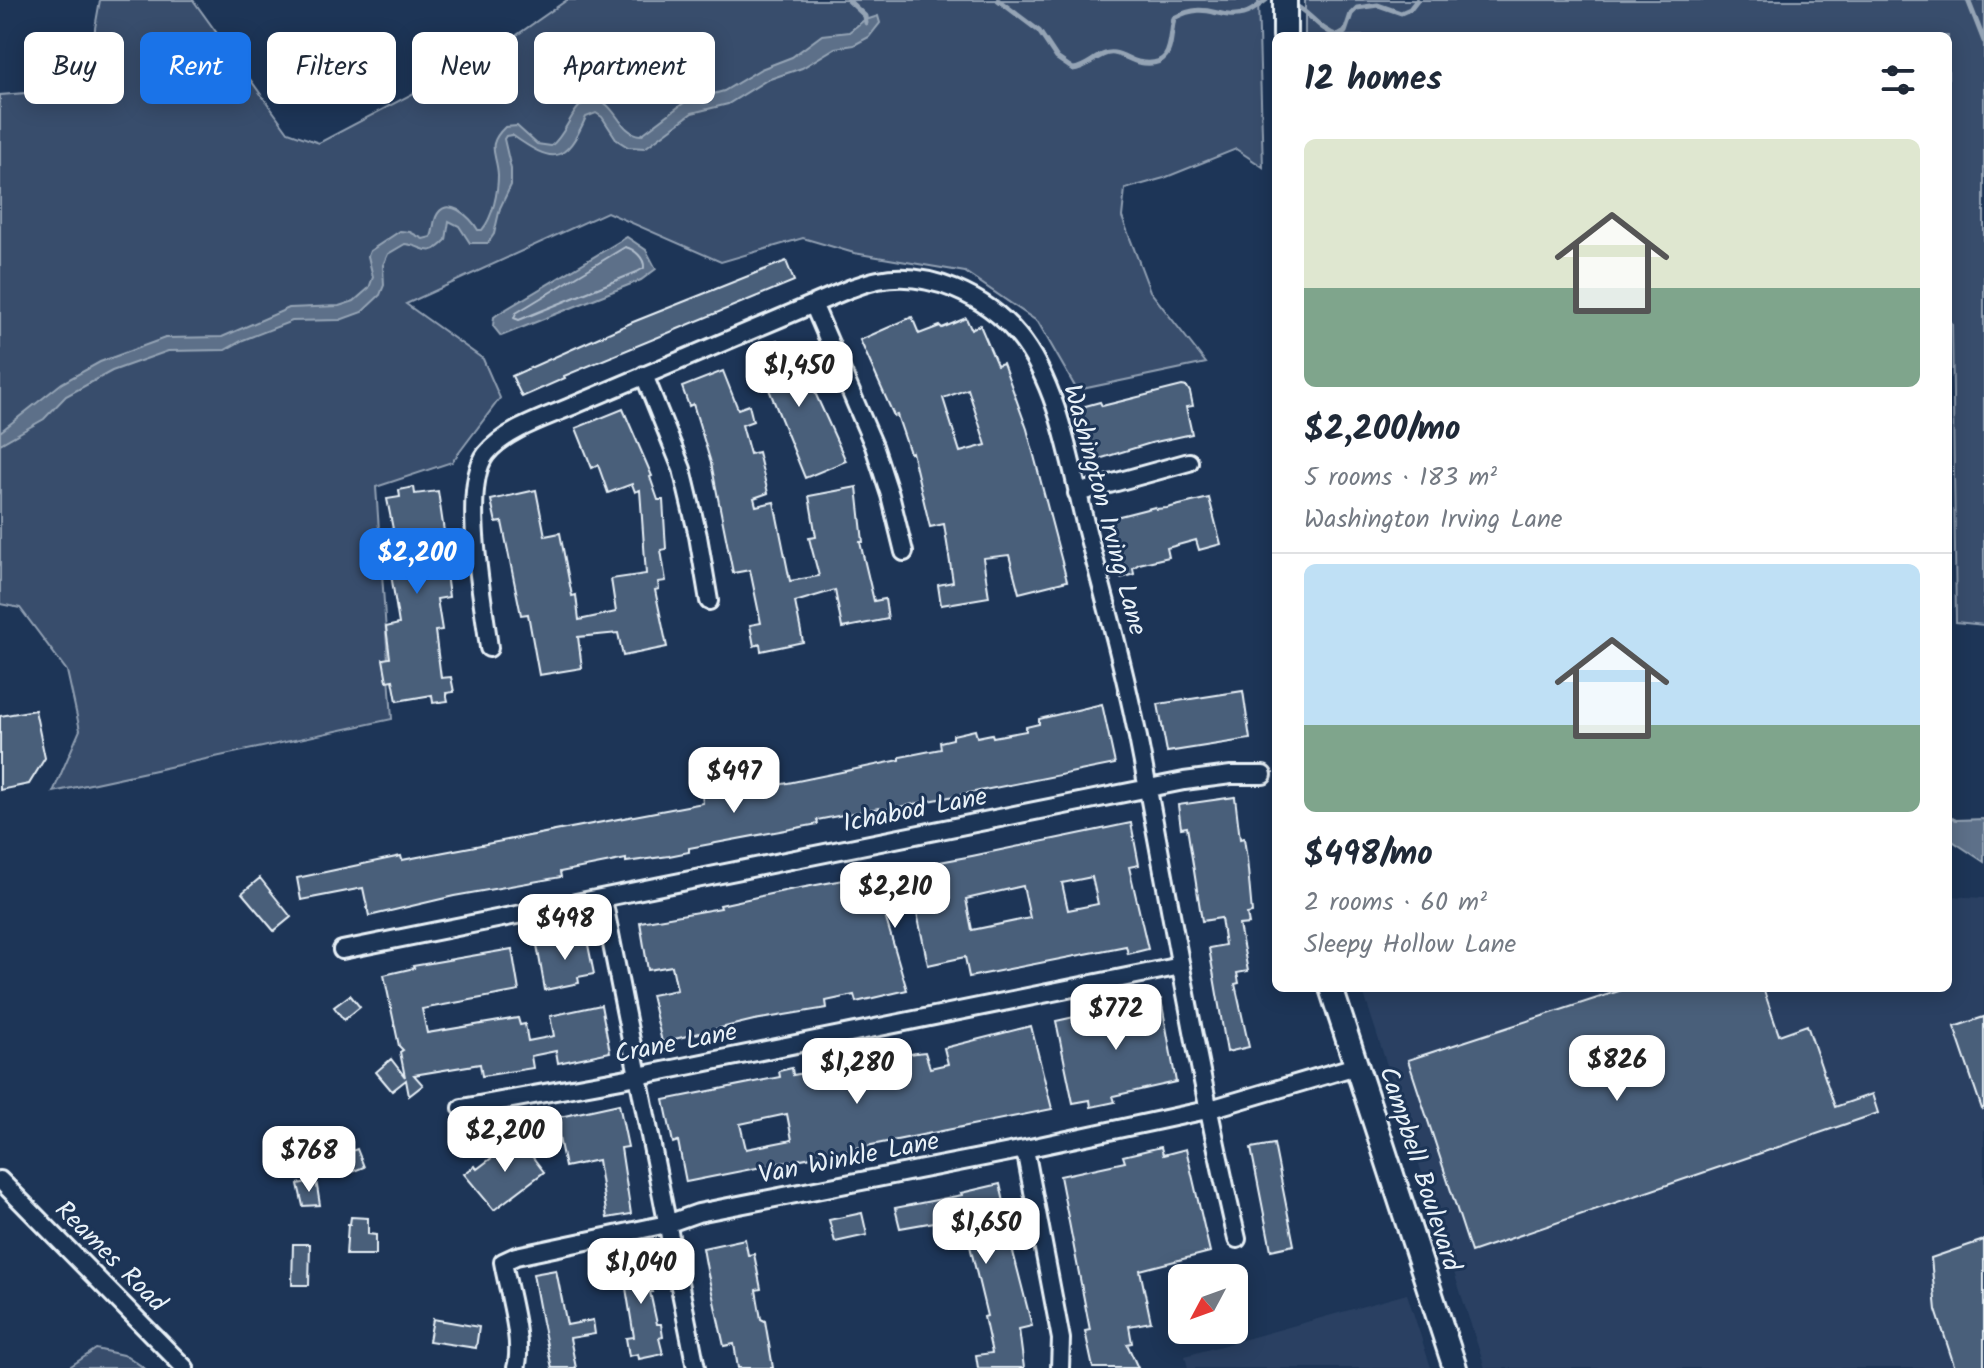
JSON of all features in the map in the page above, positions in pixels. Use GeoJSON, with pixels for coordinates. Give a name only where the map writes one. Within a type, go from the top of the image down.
{"type":"FeatureCollection","features":[{"type":"Feature","properties":{"kind":"street"},"geometry":{"type":"LineString","coordinates":[[1285,0],[1285,32]]}},
{"type":"Feature","properties":{"kind":"street","name":"Washington Irving Lane"},"geometry":{"type":"LineString","coordinates":[[489,648],[472,502],[475,481],[485,455],[502,441],[536,422],[644,375],[879,279],[905,279],[957,288],[983,303],[1018,334],[1045,380],[1058,420],[1104,593],[1147,789],[1207,1110],[1237,1239]]}},
{"type":"Feature","properties":{"kind":"street"},"geometry":{"type":"LineString","coordinates":[[814,306],[874,446],[904,552]]}},
{"type":"Feature","properties":{"kind":"street"},"geometry":{"type":"LineString","coordinates":[[644,375],[682,469],[709,601]]}},
{"type":"Feature","properties":{"kind":"street"},"geometry":{"type":"LineString","coordinates":[[1077,493],[1189,462]]}},
{"type":"Feature","properties":{"kind":"street","name":"Ichabod Lane"},"geometry":{"type":"LineString","coordinates":[[342,950],[1147,789],[1220,776],[1263,775]]}},
{"type":"Feature","properties":{"kind":"street"},"geometry":{"type":"LineString","coordinates":[[603,899],[696,1368]]}},
{"type":"Feature","properties":{"kind":"street","name":"Crane Lane"},"geometry":{"type":"LineString","coordinates":[[462,1108],[638,1076],[1181,966]]}},
{"type":"Feature","properties":{"kind":"street","name":"Campbell Boulevard"},"geometry":{"type":"LineString","coordinates":[[1332,992],[1455,1368]]}},
{"type":"Feature","properties":{"kind":"street","name":"Van Winkle Lane"},"geometry":{"type":"LineString","coordinates":[[516,1368],[519,1360],[516,1333],[503,1262],[516,1256],[667,1224],[698,1213],[1207,1110],[1356,1066]]}},
{"type":"Feature","properties":{"kind":"street"},"geometry":{"type":"LineString","coordinates":[[1025,1149],[1061,1339],[1060,1368]]}},
{"type":"Feature","properties":{"kind":"street","name":"Reames Road"},"geometry":{"type":"LineString","coordinates":[[0,1180],[185,1368]]}},
{"type":"Feature","properties":{"kind":"shaded area"},"geometry":{"type":"Polygon","coordinates":[[[100,0],[193,0],[216,32],[140,32],[140,104],[251,104],[251,81],[288,132],[319,143],[412,94],[412,104],[518,104],[518,34],[567,0],[1258,0],[1263,167],[1236,149],[1164,178],[1125,189],[1122,217],[1150,291],[1206,363],[1077,390],[1038,322],[965,272],[854,253],[803,238],[721,262],[607,212],[406,304],[483,359],[500,398],[452,462],[376,487],[392,719],[53,792],[80,730],[67,671],[20,608],[0,604],[0,95],[24,93],[24,104],[124,104],[124,32],[95,32],[100,0]]]}},
{"type":"Feature","properties":{"kind":"shaded area"},"geometry":{"type":"Polygon","coordinates":[[[1305,0],[1984,0],[1984,625],[1956,622],[1952,32],[1305,32],[1305,0]]]}},
{"type":"Feature","properties":{"kind":"shaded area"},"geometry":{"type":"Polygon","coordinates":[[[1952,896],[1984,898],[1984,1368],[1485,1368],[1363,992],[1952,992],[1952,896]]]}},
{"type":"Feature","properties":{"kind":"shaded area"},"geometry":{"type":"Polygon","coordinates":[[[1407,1294],[1431,1368],[1188,1368],[1185,1356],[1228,1344],[1248,1344],[1248,1338],[1407,1294]]]}},
{"type":"Feature","properties":{"kind":"shaded area"},"geometry":{"type":"Polygon","coordinates":[[[96,1349],[127,1356],[144,1368],[68,1368],[96,1349]]]}},
{"type":"Feature","properties":{"kind":"water"},"geometry":{"type":"Polygon","coordinates":[[[878,16],[880,23],[869,37],[854,45],[835,48],[802,68],[767,80],[728,104],[692,113],[645,148],[628,147],[617,140],[596,113],[586,117],[571,144],[556,155],[538,151],[512,135],[506,136],[511,185],[488,243],[470,243],[459,226],[449,221],[446,240],[435,249],[430,251],[405,244],[388,254],[383,265],[384,285],[380,295],[362,312],[340,320],[292,321],[225,350],[168,351],[112,371],[66,396],[44,419],[0,444],[0,432],[62,383],[100,362],[165,338],[222,337],[289,308],[339,306],[354,301],[369,288],[373,277],[368,256],[370,251],[400,231],[423,239],[431,237],[440,210],[458,210],[478,230],[482,230],[492,211],[497,189],[495,139],[505,127],[517,126],[537,144],[551,146],[581,105],[606,104],[626,128],[641,135],[682,104],[715,104],[715,94],[761,69],[792,57],[822,35],[849,32],[863,21],[878,16]]]}},
{"type":"Feature","properties":{"kind":"water"},"geometry":{"type":"Polygon","coordinates":[[[627,237],[646,250],[656,269],[641,280],[501,336],[493,326],[494,317],[498,314],[627,237]]]}},
{"type":"Feature","properties":{"kind":"water"},"geometry":{"type":"Polygon","coordinates":[[[1952,818],[1984,819],[1984,862],[1952,841],[1952,818]]]}},
{"type":"Feature","properties":{"kind":"building"},"geometry":{"type":"Polygon","coordinates":[[[786,261],[794,281],[564,376],[522,397],[512,376],[633,322],[786,261]]]}},
{"type":"Feature","properties":{"kind":"building"},"geometry":{"type":"Polygon","coordinates":[[[912,317],[919,334],[966,318],[971,329],[980,325],[997,365],[1003,363],[1027,429],[1067,581],[1019,593],[1009,555],[983,558],[989,597],[941,605],[938,585],[953,582],[944,524],[930,527],[912,452],[860,340],[912,317]],[[968,389],[943,398],[960,452],[986,445],[968,389]]]}},
{"type":"Feature","properties":{"kind":"building"},"geometry":{"type":"Polygon","coordinates":[[[777,340],[781,349],[793,344],[846,461],[805,478],[762,372],[759,373],[754,361],[764,356],[760,347],[777,340]]]}},
{"type":"Feature","properties":{"kind":"building"},"geometry":{"type":"Polygon","coordinates":[[[723,371],[738,409],[749,405],[753,421],[742,425],[750,454],[758,452],[768,493],[754,498],[756,506],[774,502],[790,581],[819,576],[809,538],[816,537],[809,496],[857,487],[863,542],[860,542],[874,601],[885,599],[888,619],[842,628],[835,590],[795,602],[803,642],[761,651],[760,644],[754,646],[750,625],[761,623],[750,570],[733,573],[711,463],[693,404],[689,406],[682,387],[723,371]]]}},
{"type":"Feature","properties":{"kind":"building"},"geometry":{"type":"Polygon","coordinates":[[[1182,386],[1190,392],[1193,406],[1186,407],[1192,434],[1089,462],[1078,408],[1100,402],[1102,406],[1182,386]]]}},
{"type":"Feature","properties":{"kind":"building"},"geometry":{"type":"Polygon","coordinates":[[[623,409],[652,476],[658,500],[663,500],[666,549],[661,550],[666,581],[658,582],[659,589],[655,590],[667,647],[623,656],[618,633],[578,637],[582,668],[539,675],[528,614],[521,615],[502,522],[496,523],[491,500],[536,490],[545,536],[560,533],[572,596],[576,595],[579,620],[616,612],[611,579],[646,574],[640,490],[635,492],[632,484],[608,493],[598,465],[592,468],[576,428],[623,409]]]}},
{"type":"Feature","properties":{"kind":"building"},"geometry":{"type":"Polygon","coordinates":[[[414,487],[415,494],[438,491],[449,565],[445,566],[449,597],[437,599],[442,630],[435,631],[441,678],[451,677],[454,692],[446,693],[448,701],[433,703],[432,695],[397,701],[393,680],[387,681],[383,659],[390,658],[386,627],[399,624],[389,562],[392,562],[390,530],[393,529],[387,499],[400,497],[399,490],[414,487]]]}},
{"type":"Feature","properties":{"kind":"building"},"geometry":{"type":"Polygon","coordinates":[[[1209,498],[1221,544],[1199,550],[1196,540],[1167,548],[1169,557],[1139,564],[1133,568],[1134,574],[1121,578],[1104,520],[1209,498]]]}},
{"type":"Feature","properties":{"kind":"building"},"geometry":{"type":"Polygon","coordinates":[[[1243,691],[1250,739],[1167,752],[1158,704],[1243,691]]]}},
{"type":"Feature","properties":{"kind":"building"},"geometry":{"type":"Polygon","coordinates":[[[1102,704],[1115,764],[879,811],[879,808],[817,820],[818,824],[689,848],[689,852],[669,856],[626,862],[626,859],[560,872],[561,877],[454,896],[369,916],[363,888],[301,900],[297,878],[401,856],[402,860],[703,803],[701,787],[742,781],[744,797],[773,791],[773,786],[941,749],[940,742],[953,739],[953,735],[975,730],[977,737],[992,734],[993,737],[1026,731],[1026,727],[1039,724],[1039,719],[1102,704]]]}},
{"type":"Feature","properties":{"kind":"building"},"geometry":{"type":"Polygon","coordinates":[[[35,710],[45,758],[29,784],[0,790],[0,716],[35,710]]]}},
{"type":"Feature","properties":{"kind":"building"},"geometry":{"type":"Polygon","coordinates":[[[1235,797],[1240,839],[1244,838],[1252,913],[1247,914],[1249,924],[1239,925],[1248,971],[1237,973],[1239,983],[1235,984],[1249,1047],[1227,1052],[1209,948],[1225,945],[1221,918],[1202,921],[1187,827],[1181,828],[1178,805],[1235,797]]]}},
{"type":"Feature","properties":{"kind":"building"},"geometry":{"type":"Polygon","coordinates":[[[1131,823],[1139,865],[1129,867],[1148,949],[1128,954],[1126,946],[969,977],[965,957],[928,965],[917,913],[886,919],[907,990],[856,1002],[854,995],[826,1001],[827,1008],[754,1020],[662,1042],[651,995],[677,990],[672,966],[648,970],[640,922],[1131,823]],[[1092,877],[1062,883],[1068,910],[1098,904],[1092,877]],[[1023,886],[966,899],[972,930],[1030,918],[1023,886]]]}},
{"type":"Feature","properties":{"kind":"building"},"geometry":{"type":"Polygon","coordinates":[[[260,878],[291,917],[274,931],[242,893],[260,878]]]}},
{"type":"Feature","properties":{"kind":"building"},"geometry":{"type":"Polygon","coordinates":[[[586,935],[594,974],[578,977],[579,983],[545,990],[537,945],[586,935]]]}},
{"type":"Feature","properties":{"kind":"building"},"geometry":{"type":"Polygon","coordinates":[[[512,949],[519,991],[422,1009],[427,1033],[518,1018],[520,1025],[525,1024],[528,1041],[554,1036],[550,1016],[601,1005],[610,1052],[558,1063],[556,1051],[531,1056],[533,1068],[482,1076],[480,1064],[414,1075],[423,1085],[409,1096],[406,1080],[392,1091],[376,1072],[391,1059],[405,1077],[400,1052],[403,1050],[399,1046],[384,975],[413,966],[512,949]]]}},
{"type":"Feature","properties":{"kind":"building"},"geometry":{"type":"Polygon","coordinates":[[[1616,992],[1764,992],[1779,1035],[1807,1025],[1835,1107],[1872,1094],[1878,1113],[1471,1252],[1408,1060],[1616,992]]]}},
{"type":"Feature","properties":{"kind":"building"},"geometry":{"type":"Polygon","coordinates":[[[350,995],[360,1007],[344,1020],[334,1007],[350,995]]]}},
{"type":"Feature","properties":{"kind":"building"},"geometry":{"type":"Polygon","coordinates":[[[1161,999],[1176,1082],[1113,1096],[1115,1102],[1091,1107],[1090,1100],[1073,1103],[1056,1021],[1111,1009],[1141,1007],[1140,1003],[1161,999]]]}},
{"type":"Feature","properties":{"kind":"building"},"geometry":{"type":"Polygon","coordinates":[[[1984,1017],[1984,1108],[1982,1109],[1954,1027],[1984,1017]]]}},
{"type":"Feature","properties":{"kind":"building"},"geometry":{"type":"Polygon","coordinates":[[[1031,1026],[1052,1109],[686,1182],[678,1141],[673,1143],[664,1100],[780,1077],[779,1071],[792,1068],[793,1075],[916,1053],[925,1052],[930,1068],[948,1064],[944,1048],[1031,1026]],[[787,1114],[740,1124],[746,1149],[792,1140],[787,1114]]]}},
{"type":"Feature","properties":{"kind":"building"},"geometry":{"type":"Polygon","coordinates":[[[619,1104],[628,1147],[621,1148],[631,1214],[607,1218],[598,1160],[565,1167],[555,1118],[619,1104]]]}},
{"type":"Feature","properties":{"kind":"building"},"geometry":{"type":"Polygon","coordinates":[[[518,1138],[544,1172],[494,1210],[464,1174],[475,1166],[477,1169],[518,1138]]]}},
{"type":"Feature","properties":{"kind":"building"},"geometry":{"type":"Polygon","coordinates":[[[1274,1144],[1294,1245],[1271,1250],[1251,1148],[1274,1144]]]}},
{"type":"Feature","properties":{"kind":"building"},"geometry":{"type":"Polygon","coordinates":[[[1161,1147],[1163,1155],[1186,1149],[1210,1252],[1140,1270],[1151,1322],[1129,1326],[1132,1343],[1127,1344],[1138,1368],[1093,1368],[1085,1331],[1090,1330],[1060,1176],[1125,1162],[1123,1156],[1161,1147]]]}},
{"type":"Feature","properties":{"kind":"building"},"geometry":{"type":"Polygon","coordinates":[[[357,1149],[364,1167],[344,1175],[336,1157],[357,1149]]]}},
{"type":"Feature","properties":{"kind":"building"},"geometry":{"type":"Polygon","coordinates":[[[316,1180],[320,1205],[303,1206],[298,1184],[316,1180]]]}},
{"type":"Feature","properties":{"kind":"building"},"geometry":{"type":"Polygon","coordinates":[[[1000,1184],[1010,1229],[1016,1227],[1021,1246],[1012,1248],[1032,1326],[1019,1329],[1024,1368],[978,1368],[976,1355],[992,1353],[984,1317],[987,1316],[963,1217],[900,1228],[895,1208],[1000,1184]]]}},
{"type":"Feature","properties":{"kind":"building"},"geometry":{"type":"Polygon","coordinates":[[[862,1213],[867,1235],[835,1242],[829,1220],[862,1213]]]}},
{"type":"Feature","properties":{"kind":"building"},"geometry":{"type":"Polygon","coordinates":[[[351,1217],[368,1218],[368,1234],[376,1235],[376,1255],[346,1255],[351,1217]]]}},
{"type":"Feature","properties":{"kind":"building"},"geometry":{"type":"Polygon","coordinates":[[[745,1239],[748,1255],[754,1254],[761,1289],[756,1290],[773,1368],[738,1368],[734,1344],[724,1346],[707,1270],[703,1248],[745,1239]]]}},
{"type":"Feature","properties":{"kind":"building"},"geometry":{"type":"Polygon","coordinates":[[[1984,1240],[1984,1368],[1955,1368],[1936,1310],[1931,1258],[1984,1240]]]}},
{"type":"Feature","properties":{"kind":"building"},"geometry":{"type":"Polygon","coordinates":[[[293,1244],[310,1244],[309,1285],[292,1285],[293,1244]]]}},
{"type":"Feature","properties":{"kind":"building"},"geometry":{"type":"Polygon","coordinates":[[[643,1246],[657,1324],[661,1324],[663,1337],[659,1338],[663,1354],[639,1359],[638,1354],[629,1356],[626,1338],[634,1337],[620,1251],[643,1246]]]}},
{"type":"Feature","properties":{"kind":"building"},"geometry":{"type":"Polygon","coordinates":[[[556,1270],[567,1325],[593,1320],[595,1334],[570,1338],[576,1368],[552,1368],[542,1322],[533,1274],[556,1270]]]}},
{"type":"Feature","properties":{"kind":"building"},"geometry":{"type":"Polygon","coordinates":[[[433,1319],[479,1327],[476,1348],[429,1341],[433,1319]]]}},
{"type":"Feature","properties":{"kind":"waterway"},"geometry":{"type":"LineString","coordinates":[[848,0],[865,16],[866,23]]}},
{"type":"Feature","properties":{"kind":"waterway"},"geometry":{"type":"LineString","coordinates":[[998,0],[1039,31],[1057,58],[1073,69],[1109,53],[1138,62],[1159,62],[1168,51],[1174,18],[1204,10],[1226,15],[1243,14],[1266,0]]}},
{"type":"Feature","properties":{"kind":"waterway"},"geometry":{"type":"LineString","coordinates":[[1345,32],[1351,14],[1357,8],[1378,5],[1401,13],[1410,9],[1417,0]]}},
{"type":"Feature","properties":{"kind":"waterway"},"geometry":{"type":"LineString","coordinates":[[1968,0],[1984,41]]}},
{"type":"Feature","properties":{"kind":"waterway"},"geometry":{"type":"LineString","coordinates":[[1291,3],[1331,32]]}}]}
